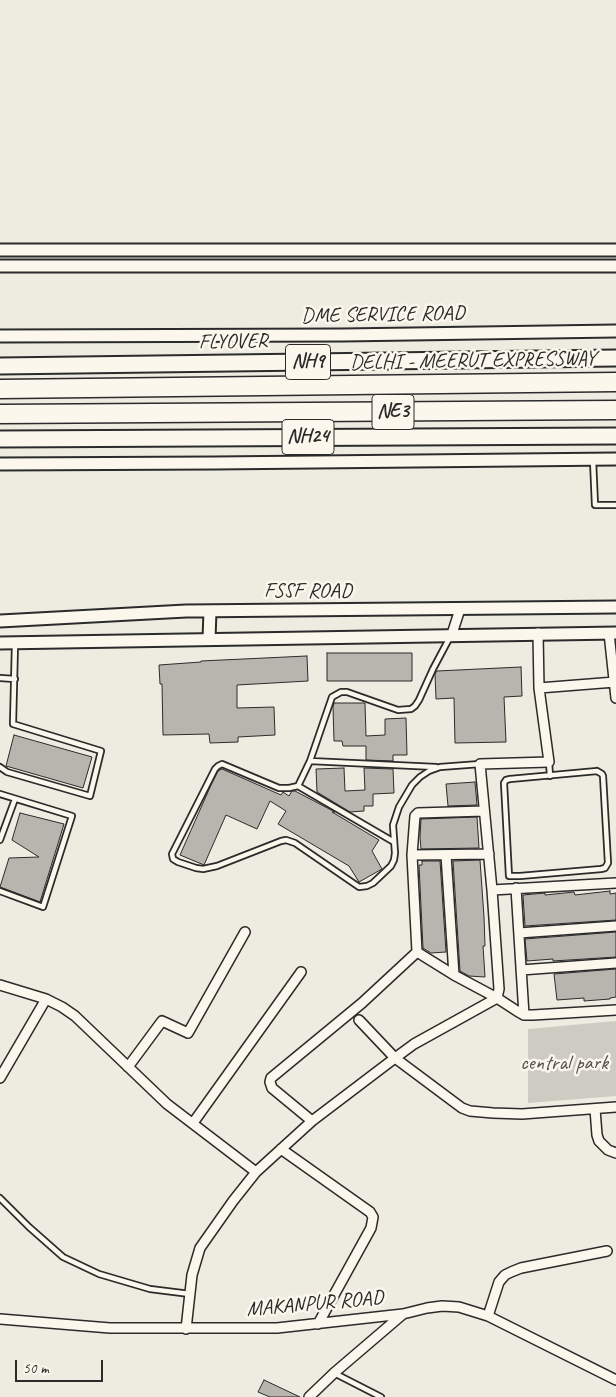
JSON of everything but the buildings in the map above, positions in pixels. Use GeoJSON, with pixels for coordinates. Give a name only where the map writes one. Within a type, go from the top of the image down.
{"type":"FeatureCollection","features":[{"type":"Feature","properties":{"kind":"highway","name":"FLYOVER"},"geometry":{"type":"LineString","coordinates":[[0,366],[616,358]]}},
{"type":"Feature","properties":{"kind":"highway","name":"DELHI - MEERUT EXPRESSWAY"},"geometry":{"type":"LineString","coordinates":[[0,389],[616,382]]}},
{"type":"Feature","properties":{"kind":"highway","name":"NE3"},"geometry":{"type":"LineString","coordinates":[[0,414],[616,410]]}},
{"type":"Feature","properties":{"kind":"highway","name":"NH24"},"geometry":{"type":"LineString","coordinates":[[0,439],[616,436]]}},
{"type":"Feature","properties":{"kind":"street"},"geometry":{"type":"LineString","coordinates":[[0,250],[616,250]]}},
{"type":"Feature","properties":{"kind":"street"},"geometry":{"type":"LineString","coordinates":[[99,250],[100,266]]}},
{"type":"Feature","properties":{"kind":"street"},"geometry":{"type":"LineString","coordinates":[[582,250],[583,266]]}},
{"type":"Feature","properties":{"kind":"street"},"geometry":{"type":"LineString","coordinates":[[0,266],[616,266]]}},
{"type":"Feature","properties":{"kind":"street","name":"DME SERVICE ROAD"},"geometry":{"type":"LineString","coordinates":[[0,336],[333,335],[616,331]]}},
{"type":"Feature","properties":{"kind":"street"},"geometry":{"type":"LineString","coordinates":[[0,464],[616,458]]}},
{"type":"Feature","properties":{"kind":"street","name":"FSSF ROAD"},"geometry":{"type":"LineString","coordinates":[[0,621],[210,611],[616,607]]}},
{"type":"Feature","properties":{"kind":"street"},"geometry":{"type":"LineString","coordinates":[[452,634],[460,609]]}},
{"type":"Feature","properties":{"kind":"street"},"geometry":{"type":"LineString","coordinates":[[209,639],[210,611]]}},
{"type":"Feature","properties":{"kind":"street"},"geometry":{"type":"LineString","coordinates":[[186,1328],[192,1275],[200,1248],[256,1172],[312,1122],[414,1044],[497,998],[499,989],[492,890],[480,764],[549,762],[539,688],[538,633]]}},
{"type":"Feature","properties":{"kind":"street"},"geometry":{"type":"LineString","coordinates":[[0,643],[452,634],[612,633],[616,698]]}},
{"type":"Feature","properties":{"kind":"street"},"geometry":{"type":"LineString","coordinates":[[539,688],[615,682]]}},
{"type":"Feature","properties":{"kind":"street"},"geometry":{"type":"LineString","coordinates":[[417,952],[412,855],[414,819],[416,814],[484,811]]}},
{"type":"Feature","properties":{"kind":"street"},"geometry":{"type":"LineString","coordinates":[[446,854],[454,975]]}},
{"type":"Feature","properties":{"kind":"street"},"geometry":{"type":"LineString","coordinates":[[412,855],[488,854]]}},
{"type":"Feature","properties":{"kind":"street"},"geometry":{"type":"LineString","coordinates":[[492,890],[616,883]]}},
{"type":"Feature","properties":{"kind":"street"},"geometry":{"type":"LineString","coordinates":[[516,888],[524,1015]]}},
{"type":"Feature","properties":{"kind":"street"},"geometry":{"type":"LineString","coordinates":[[519,933],[616,926]]}},
{"type":"Feature","properties":{"kind":"street"},"geometry":{"type":"LineString","coordinates":[[128,1067],[162,1021],[188,1033],[245,932]]}},
{"type":"Feature","properties":{"kind":"street"},"geometry":{"type":"LineString","coordinates":[[417,952],[524,1015],[616,1010]]}},
{"type":"Feature","properties":{"kind":"street"},"geometry":{"type":"LineString","coordinates":[[312,1122],[272,1088],[271,1078],[362,1003],[417,952]]}},
{"type":"Feature","properties":{"kind":"street"},"geometry":{"type":"LineString","coordinates":[[521,970],[616,962]]}},
{"type":"Feature","properties":{"kind":"street"},"geometry":{"type":"LineString","coordinates":[[193,1123],[301,972]]}},
{"type":"Feature","properties":{"kind":"street"},"geometry":{"type":"LineString","coordinates":[[0,985],[46,999],[76,1016],[167,1104],[256,1172]]}},
{"type":"Feature","properties":{"kind":"street"},"geometry":{"type":"LineString","coordinates":[[0,1078],[46,999]]}},
{"type":"Feature","properties":{"kind":"street"},"geometry":{"type":"LineString","coordinates":[[359,1020],[395,1058],[462,1108],[470,1111],[493,1114],[522,1114],[616,1107]]}},
{"type":"Feature","properties":{"kind":"street"},"geometry":{"type":"LineString","coordinates":[[595,1109],[599,1141],[608,1150],[616,1153]]}},
{"type":"Feature","properties":{"kind":"street"},"geometry":{"type":"LineString","coordinates":[[281,1149],[370,1212],[373,1217],[370,1228],[318,1324]]}},
{"type":"Feature","properties":{"kind":"street"},"geometry":{"type":"LineString","coordinates":[[488,1316],[499,1282],[505,1275],[521,1268],[607,1250]]}},
{"type":"Feature","properties":{"kind":"street","name":"MAKANPUR ROAD"},"geometry":{"type":"LineString","coordinates":[[0,1319],[110,1328],[277,1328],[403,1314],[442,1306],[459,1308],[488,1316],[616,1380]]}},
{"type":"Feature","properties":{"kind":"street"},"geometry":{"type":"LineString","coordinates":[[309,1397],[403,1314]]}},
{"type":"Feature","properties":{"kind":"lane"},"geometry":{"type":"LineString","coordinates":[[593,459],[595,505],[616,505]]}},
{"type":"Feature","properties":{"kind":"lane"},"geometry":{"type":"LineString","coordinates":[[298,786],[310,761],[332,697],[341,692],[347,692],[398,710],[411,709],[419,700],[452,634]]}},
{"type":"Feature","properties":{"kind":"lane"},"geometry":{"type":"LineString","coordinates":[[0,767],[7,772],[90,796],[101,751],[13,724],[16,643]]}},
{"type":"Feature","properties":{"kind":"lane"},"geometry":{"type":"LineString","coordinates":[[0,678],[15,679]]}},
{"type":"Feature","properties":{"kind":"lane"},"geometry":{"type":"LineString","coordinates":[[310,761],[440,767],[480,764]]}},
{"type":"Feature","properties":{"kind":"lane"},"geometry":{"type":"LineString","coordinates":[[549,762],[550,776]]}},
{"type":"Feature","properties":{"kind":"lane"},"geometry":{"type":"LineString","coordinates":[[394,842],[298,786],[279,788],[222,764],[218,766],[172,854],[173,859],[178,862],[196,868],[210,868],[286,840],[295,843],[359,886],[367,886],[373,883],[391,866],[394,860],[395,854],[393,825],[406,794],[420,777],[440,767]]}},
{"type":"Feature","properties":{"kind":"lane"},"geometry":{"type":"LineString","coordinates":[[597,771],[602,774],[608,863],[601,870],[510,876],[504,783],[510,779],[550,776],[597,771]]}},
{"type":"Feature","properties":{"kind":"lane"},"geometry":{"type":"LineString","coordinates":[[0,794],[72,816],[42,907],[0,891]]}},
{"type":"Feature","properties":{"kind":"lane"},"geometry":{"type":"LineString","coordinates":[[0,839],[15,799]]}},
{"type":"Feature","properties":{"kind":"lane"},"geometry":{"type":"LineString","coordinates":[[0,1198],[63,1257],[99,1274],[150,1289],[190,1294]]}},
{"type":"Feature","properties":{"kind":"lane"},"geometry":{"type":"LineString","coordinates":[[334,1373],[382,1397]]}},
{"type":"Feature","properties":{"kind":"green space","name":"central park"},"geometry":{"type":"Polygon","coordinates":[[[616,1021],[616,1096],[528,1103],[528,1029],[616,1021]]]}}]}
